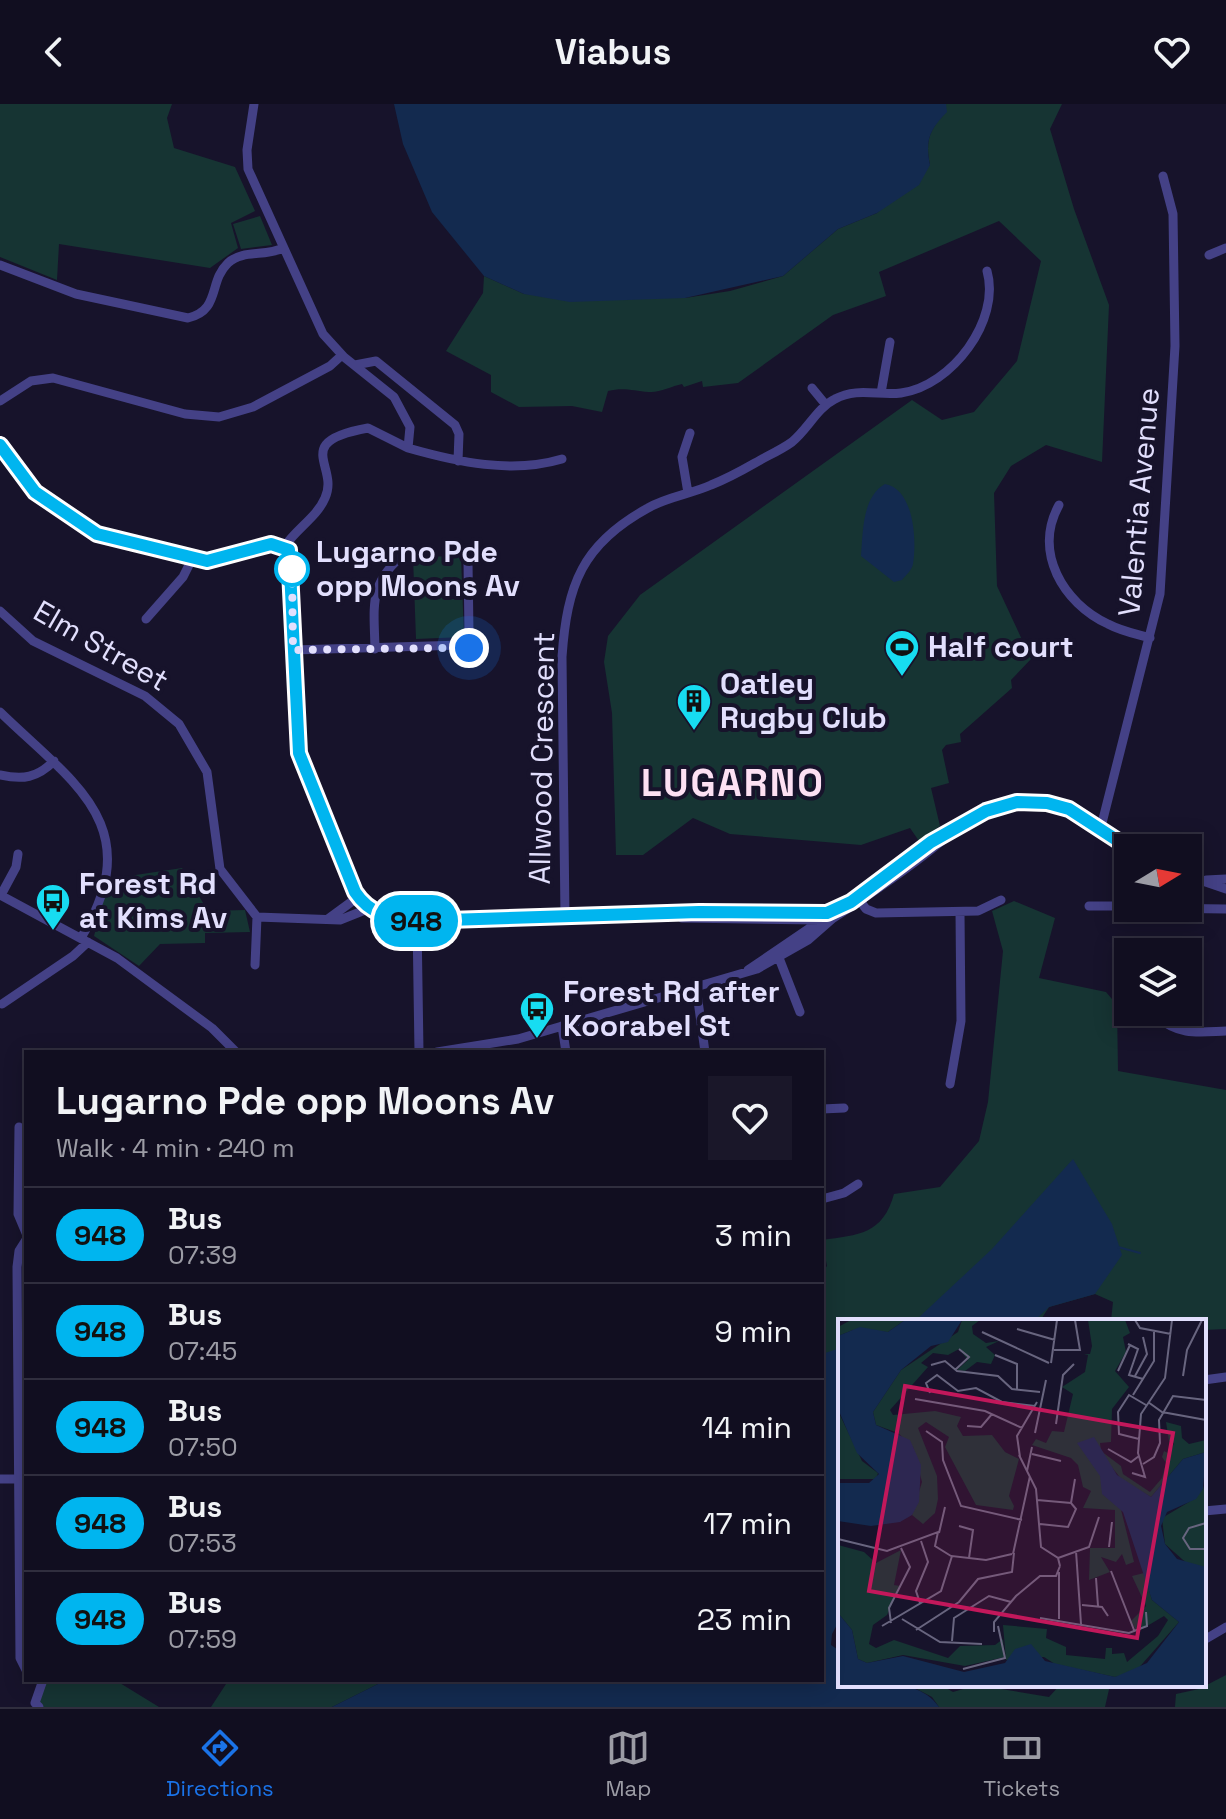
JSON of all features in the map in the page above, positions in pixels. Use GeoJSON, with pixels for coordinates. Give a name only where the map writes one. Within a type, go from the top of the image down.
{"type":"FeatureCollection","features":[{"type":"Feature","properties":{"kind":"street"},"geometry":{"type":"LineString","coordinates":[[254,104],[246,159],[316,322],[342,355],[394,397],[410,427],[408,448]]}},
{"type":"Feature","properties":{"kind":"street","name":"Valentia Avenue"},"geometry":{"type":"LineString","coordinates":[[1101,827],[1160,594],[1174,363],[1173,214],[1163,176]]}},
{"type":"Feature","properties":{"kind":"street"},"geometry":{"type":"LineString","coordinates":[[0,265],[76,294],[188,318],[202,313],[211,304],[228,262],[241,256],[272,253],[283,248]]}},
{"type":"Feature","properties":{"kind":"street"},"geometry":{"type":"LineString","coordinates":[[1209,255],[1226,248]]}},
{"type":"Feature","properties":{"kind":"street","name":"Allwood Crescent"},"geometry":{"type":"LineString","coordinates":[[565,918],[564,629],[578,575],[595,546],[647,508],[722,480],[792,442],[826,405],[853,393],[918,389],[940,375],[969,348],[991,290],[987,271]]}},
{"type":"Feature","properties":{"kind":"street"},"geometry":{"type":"LineString","coordinates":[[881,393],[890,342]]}},
{"type":"Feature","properties":{"kind":"street"},"geometry":{"type":"LineString","coordinates":[[0,401],[31,381],[53,378],[185,414],[227,416],[253,407],[317,373],[342,355]]}},
{"type":"Feature","properties":{"kind":"street"},"geometry":{"type":"LineString","coordinates":[[355,365],[376,361],[455,425],[459,434],[458,461]]}},
{"type":"Feature","properties":{"kind":"street"},"geometry":{"type":"LineString","coordinates":[[812,388],[826,405]]}},
{"type":"Feature","properties":{"kind":"street"},"geometry":{"type":"LineString","coordinates":[[285,546],[325,498],[328,482],[321,455],[328,443],[368,428],[408,448],[473,465],[538,464],[562,459]]}},
{"type":"Feature","properties":{"kind":"street"},"geometry":{"type":"LineString","coordinates":[[688,493],[682,457],[690,433]]}},
{"type":"Feature","properties":{"kind":"street"},"geometry":{"type":"LineString","coordinates":[[0,445],[29,486],[81,526],[105,536],[192,559],[212,561],[269,545],[285,546]]}},
{"type":"Feature","properties":{"kind":"street"},"geometry":{"type":"LineString","coordinates":[[1059,505],[1048,530],[1046,547],[1065,589],[1107,624],[1150,638]]}},
{"type":"Feature","properties":{"kind":"street"},"geometry":{"type":"LineString","coordinates":[[285,546],[292,561],[299,753],[358,897],[370,908],[389,918],[417,921],[647,916],[825,919]]}},
{"type":"Feature","properties":{"kind":"street"},"geometry":{"type":"LineString","coordinates":[[375,649],[376,589],[386,569],[407,552]]}},
{"type":"Feature","properties":{"kind":"street"},"geometry":{"type":"LineString","coordinates":[[146,619],[176,586],[192,559]]}},
{"type":"Feature","properties":{"kind":"street"},"geometry":{"type":"LineString","coordinates":[[293,650],[451,648],[467,645],[468,562]]}},
{"type":"Feature","properties":{"kind":"street","name":"Elm Street"},"geometry":{"type":"LineString","coordinates":[[0,611],[33,641],[145,696],[179,724],[207,772],[220,869],[257,917]]}},
{"type":"Feature","properties":{"kind":"street"},"geometry":{"type":"LineString","coordinates":[[0,712],[86,795],[104,841],[103,889],[84,940],[2,1004]]}},
{"type":"Feature","properties":{"kind":"street"},"geometry":{"type":"LineString","coordinates":[[0,775],[27,778],[54,761]]}},
{"type":"Feature","properties":{"kind":"street"},"geometry":{"type":"LineString","coordinates":[[844,913],[931,842],[943,838],[986,811],[1023,801],[1061,806],[1114,837]]}},
{"type":"Feature","properties":{"kind":"street"},"geometry":{"type":"LineString","coordinates":[[18,854],[16,867],[1,895],[134,970],[212,1028],[234,1050]]}},
{"type":"Feature","properties":{"kind":"street"},"geometry":{"type":"LineString","coordinates":[[1203,880],[1226,879]]}},
{"type":"Feature","properties":{"kind":"street"},"geometry":{"type":"LineString","coordinates":[[1203,880],[1226,889]]}},
{"type":"Feature","properties":{"kind":"street"},"geometry":{"type":"LineString","coordinates":[[328,919],[358,897]]}},
{"type":"Feature","properties":{"kind":"street"},"geometry":{"type":"LineString","coordinates":[[859,900],[876,913]]}},
{"type":"Feature","properties":{"kind":"street"},"geometry":{"type":"LineString","coordinates":[[748,970],[859,900]]}},
{"type":"Feature","properties":{"kind":"street"},"geometry":{"type":"LineString","coordinates":[[647,916],[699,912],[825,919],[844,913],[978,911],[1001,900]]}},
{"type":"Feature","properties":{"kind":"street"},"geometry":{"type":"LineString","coordinates":[[1089,906],[1114,906]]}},
{"type":"Feature","properties":{"kind":"street"},"geometry":{"type":"LineString","coordinates":[[255,965],[257,917],[340,920],[370,908]]}},
{"type":"Feature","properties":{"kind":"street"},"geometry":{"type":"LineString","coordinates":[[1202,909],[1226,909]]}},
{"type":"Feature","properties":{"kind":"street"},"geometry":{"type":"LineString","coordinates":[[950,1084],[961,1021],[960,912]]}},
{"type":"Feature","properties":{"kind":"street"},"geometry":{"type":"LineString","coordinates":[[800,917],[807,931]]}},
{"type":"Feature","properties":{"kind":"street"},"geometry":{"type":"LineString","coordinates":[[449,1050],[518,1039],[748,970],[779,958],[825,919]]}},
{"type":"Feature","properties":{"kind":"street"},"geometry":{"type":"LineString","coordinates":[[417,921],[419,1050]]}},
{"type":"Feature","properties":{"kind":"street"},"geometry":{"type":"LineString","coordinates":[[779,958],[800,1012]]}},
{"type":"Feature","properties":{"kind":"street"},"geometry":{"type":"LineString","coordinates":[[696,986],[705,1050]]}},
{"type":"Feature","properties":{"kind":"street"},"geometry":{"type":"LineString","coordinates":[[562,1026],[566,1050]]}},
{"type":"Feature","properties":{"kind":"street"},"geometry":{"type":"LineString","coordinates":[[1169,1026],[1185,1032],[1226,1031]]}},
{"type":"Feature","properties":{"kind":"street"},"geometry":{"type":"LineString","coordinates":[[824,1109],[844,1108]]}},
{"type":"Feature","properties":{"kind":"street"},"geometry":{"type":"LineString","coordinates":[[19,1127],[18,1214],[24,1228]]}},
{"type":"Feature","properties":{"kind":"street"},"geometry":{"type":"LineString","coordinates":[[824,1198],[844,1193],[858,1184]]}},
{"type":"Feature","properties":{"kind":"street"},"geometry":{"type":"LineString","coordinates":[[24,1243],[19,1251],[17,1267],[23,1369],[20,1658],[24,1666]]}},
{"type":"Feature","properties":{"kind":"street"},"geometry":{"type":"LineString","coordinates":[[1206,1380],[1226,1377]]}},
{"type":"Feature","properties":{"kind":"street"},"geometry":{"type":"LineString","coordinates":[[0,1479],[20,1479]]}},
{"type":"Feature","properties":{"kind":"street"},"geometry":{"type":"LineString","coordinates":[[1206,1511],[1226,1509]]}},
{"type":"Feature","properties":{"kind":"street"},"geometry":{"type":"LineString","coordinates":[[1206,1639],[1226,1627]]}},
{"type":"Feature","properties":{"kind":"street"},"geometry":{"type":"LineString","coordinates":[[39,1707],[35,1703],[43,1682]]}},
{"type":"Feature","properties":{"kind":"green space"},"geometry":{"type":"Polygon","coordinates":[[[0,104],[172,104],[167,118],[174,148],[235,167],[255,211],[231,223],[238,248],[210,268],[59,244],[57,280],[0,257],[0,104]]]}},
{"type":"Feature","properties":{"kind":"green space"},"geometry":{"type":"Polygon","coordinates":[[[946,104],[1062,104],[1050,129],[1074,209],[1109,305],[1102,462],[1046,445],[1011,466],[994,493],[997,586],[1031,659],[1011,680],[1012,688],[960,734],[961,742],[946,745],[942,750],[949,783],[931,788],[940,826],[919,841],[910,828],[861,845],[730,834],[693,818],[643,855],[616,855],[612,713],[604,662],[608,636],[640,595],[912,400],[942,420],[974,412],[1017,361],[1041,261],[999,221],[879,272],[886,296],[833,315],[738,383],[703,387],[702,381],[653,392],[608,391],[602,412],[572,406],[519,407],[491,392],[491,375],[446,351],[483,293],[484,276],[524,294],[685,298],[730,291],[783,276],[838,229],[877,213],[930,165],[930,136],[946,112],[946,104]]]}},
{"type":"Feature","properties":{"kind":"green space"},"geometry":{"type":"Polygon","coordinates":[[[260,216],[272,245],[241,249],[233,224],[260,216]]]}},
{"type":"Feature","properties":{"kind":"green space"},"geometry":{"type":"Polygon","coordinates":[[[461,556],[464,637],[416,639],[413,557],[461,556]]]}},
{"type":"Feature","properties":{"kind":"green space"},"geometry":{"type":"Polygon","coordinates":[[[182,868],[208,911],[245,910],[250,932],[205,933],[205,943],[160,944],[139,966],[94,936],[109,879],[182,868]]]}},
{"type":"Feature","properties":{"kind":"green space"},"geometry":{"type":"Polygon","coordinates":[[[1014,901],[1055,918],[1039,978],[1106,992],[1114,1001],[1118,1071],[1226,1090],[1226,1329],[1206,1330],[1206,1319],[1111,1319],[1113,1302],[1095,1294],[1049,1307],[1041,1319],[838,1319],[838,1404],[824,1421],[824,1270],[827,1266],[824,1240],[858,1234],[876,1225],[894,1194],[940,1187],[979,1141],[988,1102],[1003,951],[992,911],[1014,901]]]}},
{"type":"Feature","properties":{"kind":"green space"},"geometry":{"type":"Polygon","coordinates":[[[1226,1675],[1226,1707],[1175,1707],[1176,1694],[1206,1685],[1226,1675]]]}},
{"type":"Feature","properties":{"kind":"green space"},"geometry":{"type":"Polygon","coordinates":[[[44,1682],[118,1682],[159,1707],[38,1707],[44,1682]]]}},
{"type":"Feature","properties":{"kind":"green space"},"geometry":{"type":"Polygon","coordinates":[[[382,1682],[332,1707],[211,1707],[226,1684],[382,1682]]]}},
{"type":"Feature","properties":{"kind":"green space"},"geometry":{"type":"Polygon","coordinates":[[[913,1687],[944,1687],[953,1692],[970,1687],[989,1687],[1049,1697],[1058,1687],[1110,1687],[1105,1707],[939,1707],[932,1697],[913,1687]]]}},
{"type":"Feature","properties":{"kind":"water"},"geometry":{"type":"Polygon","coordinates":[[[394,104],[946,104],[947,112],[930,136],[930,165],[919,185],[877,213],[838,229],[783,276],[685,298],[570,302],[524,294],[484,276],[432,212],[403,144],[394,104]]]}},
{"type":"Feature","properties":{"kind":"water"},"geometry":{"type":"Polygon","coordinates":[[[885,484],[902,495],[914,529],[912,566],[902,580],[894,582],[861,556],[868,506],[877,490],[885,484]]]}},
{"type":"Feature","properties":{"kind":"water"},"geometry":{"type":"Polygon","coordinates":[[[1073,1159],[1112,1224],[1122,1255],[1095,1294],[1049,1307],[1036,1319],[917,1319],[992,1249],[1073,1159]]]}},
{"type":"Feature","properties":{"kind":"water"},"geometry":{"type":"Polygon","coordinates":[[[838,1349],[838,1623],[831,1645],[838,1650],[838,1687],[910,1687],[930,1697],[939,1707],[332,1707],[382,1682],[824,1682],[824,1353],[838,1349]]]}},
{"type":"Feature","properties":{"kind":"waterway"},"geometry":{"type":"LineString","coordinates":[[1118,1247],[1140,1253]]}},
{"type":"Feature","properties":{"kind":"bus line","name":"948"},"geometry":{"type":"LineString","coordinates":[[0,445],[23,480],[35,492],[74,522],[97,534],[207,561],[271,544],[285,546],[289,550],[299,753],[355,892],[376,913],[389,918],[417,921],[699,912],[818,910],[827,913],[851,902],[931,842],[943,838],[970,819],[1017,802],[1061,806],[1091,820],[1114,837]]}},
{"type":"Feature","properties":{"kind":"place","name":"Lugarno Pde opp Moons Av"},"geometry":{"type":"Point","coordinates":[292,569]}},
{"type":"Feature","properties":{"kind":"place","name":"Half court"},"geometry":{"type":"Point","coordinates":[902,678]}},
{"type":"Feature","properties":{"kind":"place","name":"Oatley Rugby Club"},"geometry":{"type":"Point","coordinates":[694,732]}},
{"type":"Feature","properties":{"kind":"place","name":"Forest Rd at Kims Av"},"geometry":{"type":"Point","coordinates":[53,932]}},
{"type":"Feature","properties":{"kind":"place","name":"Forest Rd after Koorabel St"},"geometry":{"type":"Point","coordinates":[537,1040]}},
{"type":"Feature","properties":{"kind":"district","name":"LUGARNO"},"geometry":{"type":"Point","coordinates":[733,783]}},
{"type":"Feature","properties":{"kind":"route"},"geometry":{"type":"LineString","coordinates":[[292,569],[293,650],[443,648],[465,643],[469,648]]}}]}
